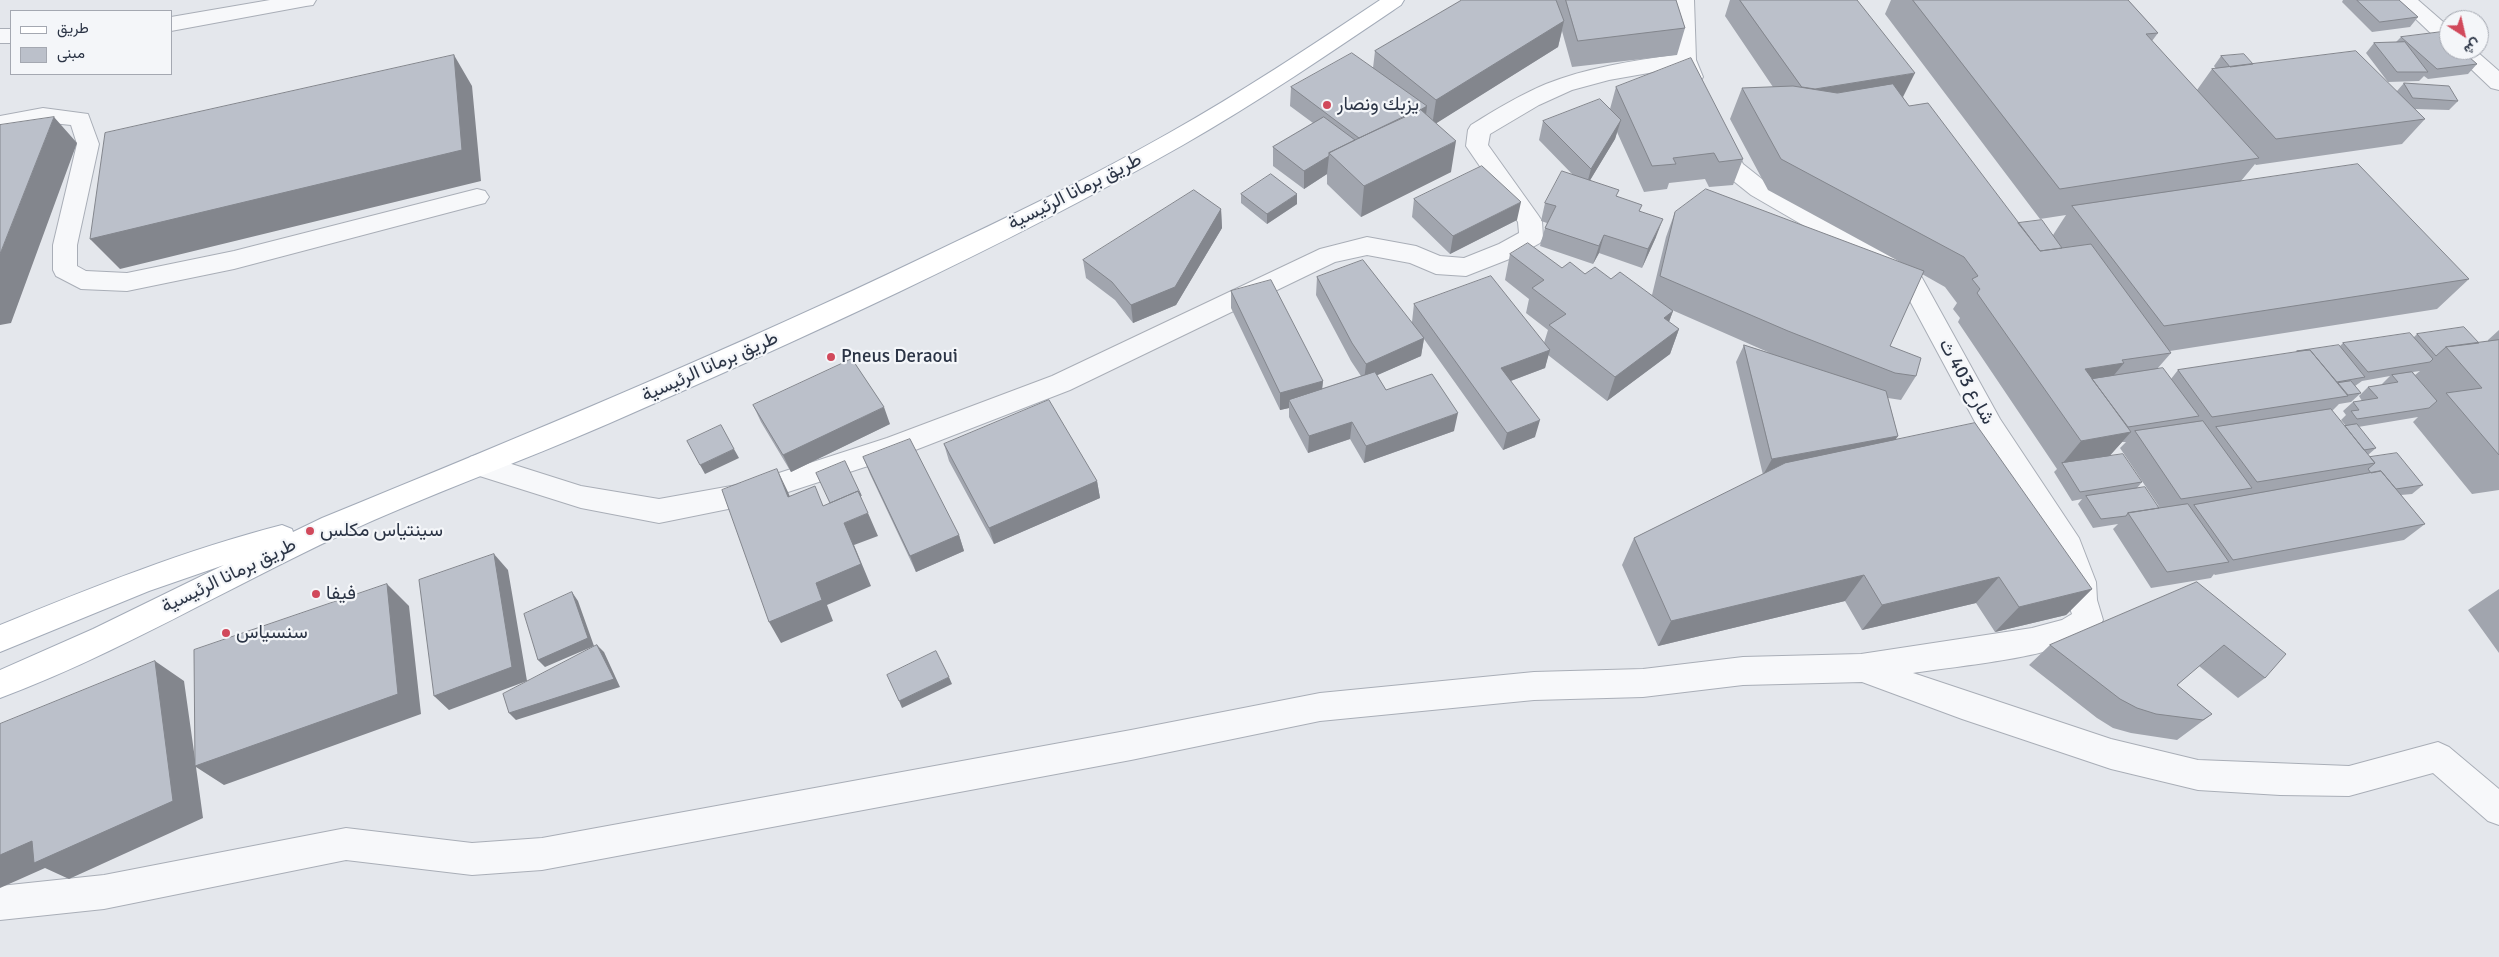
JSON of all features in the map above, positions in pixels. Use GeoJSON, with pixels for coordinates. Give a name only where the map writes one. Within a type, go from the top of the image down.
{"type":"FeatureCollection","features":[{"type":"Feature","properties":{"kind":"main road","name":"طريق برمانا الرئيسية"},"geometry":{"type":"LineString","coordinates":[[0,684],[104,638],[332,526],[596,418],[818,319],[1058,203],[1178,138],[1283,74],[1394,0]]}},
{"type":"Feature","properties":{"kind":"main road"},"geometry":{"type":"LineString","coordinates":[[0,639],[158,575],[250,545],[332,526]]}},
{"type":"Feature","properties":{"kind":"street"},"geometry":{"type":"LineString","coordinates":[[172,24],[306,0]]}},
{"type":"Feature","properties":{"kind":"street","name":"شارع 403 ث"},"geometry":{"type":"LineString","coordinates":[[1684,0],[1685,60],[1704,106],[1734,169],[1759,189],[1892,265],[1912,282],[1991,427],[2069,547],[2082,582],[2082,600],[2088,620],[2069,631],[2032,641],[1862,668]]}},
{"type":"Feature","properties":{"kind":"street"},"geometry":{"type":"LineString","coordinates":[[2406,0],[2439,29]]}},
{"type":"Feature","properties":{"kind":"street"},"geometry":{"type":"LineString","coordinates":[[480,465],[581,497],[659,511],[748,494],[895,446],[1061,383],[1329,256],[1366,246],[1416,255],[1436,265],[1466,267],[1508,250],[1531,237],[1530,221],[1476,146],[1479,130],[1505,114],[1562,86],[1618,70],[1685,60]]}},
{"type":"Feature","properties":{"kind":"street"},"geometry":{"type":"LineString","coordinates":[[2473,60],[2499,83]]}},
{"type":"Feature","properties":{"kind":"street"},"geometry":{"type":"LineString","coordinates":[[0,123],[43,115],[80,119],[88,144],[66,236],[64,256],[65,270],[81,280],[127,282],[234,260],[477,197]]}},
{"type":"Feature","properties":{"kind":"street"},"geometry":{"type":"LineString","coordinates":[[0,903],[104,892],[346,844],[472,859],[542,854],[1121,747],[1320,707],[1534,686],[1643,683],[1743,671],[1862,668],[1962,705],[2111,754],[2198,775],[2280,780],[2349,781],[2438,757],[2499,810]]}},
{"type":"Feature","properties":{"kind":"building"},"geometry":{"type":"Polygon","coordinates":[[[1462,0],[1556,0],[1564,21],[1436,100],[1375,51],[1462,0]]]}},
{"type":"Feature","properties":{"kind":"building"},"geometry":{"type":"Polygon","coordinates":[[[1566,0],[1676,0],[1685,28],[1578,41],[1566,0]]]}},
{"type":"Feature","properties":{"kind":"building"},"geometry":{"type":"Polygon","coordinates":[[[1740,0],[1857,0],[1915,73],[1815,89],[1802,87],[1740,0]]]}},
{"type":"Feature","properties":{"kind":"building"},"geometry":{"type":"Polygon","coordinates":[[[1913,0],[2128,0],[2158,33],[2146,34],[2259,158],[2060,189],[1913,0]]]}},
{"type":"Feature","properties":{"kind":"building"},"geometry":{"type":"Polygon","coordinates":[[[2357,0],[2399,0],[2418,17],[2380,22],[2357,0]]]}},
{"type":"Feature","properties":{"kind":"building"},"geometry":{"type":"Polygon","coordinates":[[[2439,32],[2439,60],[2472,60],[2477,64],[2437,69],[2401,37],[2439,32]]]}},
{"type":"Feature","properties":{"kind":"building"},"geometry":{"type":"Polygon","coordinates":[[[2405,42],[2428,72],[2397,72],[2374,43],[2405,42]]]}},
{"type":"Feature","properties":{"kind":"building"},"geometry":{"type":"Polygon","coordinates":[[[2356,51],[2425,119],[2276,139],[2212,69],[2356,51]]]}},
{"type":"Feature","properties":{"kind":"building"},"geometry":{"type":"Polygon","coordinates":[[[1352,53],[1427,106],[1359,138],[1291,87],[1352,53]]]}},
{"type":"Feature","properties":{"kind":"building"},"geometry":{"type":"Polygon","coordinates":[[[2244,54],[2253,64],[2230,67],[2221,56],[2244,54]]]}},
{"type":"Feature","properties":{"kind":"building"},"geometry":{"type":"Polygon","coordinates":[[[454,55],[462,150],[90,239],[105,133],[454,55]]]}},
{"type":"Feature","properties":{"kind":"building"},"geometry":{"type":"Polygon","coordinates":[[[1691,58],[1743,159],[1719,162],[1714,153],[1673,158],[1676,164],[1652,166],[1616,87],[1691,58]]]}},
{"type":"Feature","properties":{"kind":"building"},"geometry":{"type":"Polygon","coordinates":[[[2404,83],[2449,86],[2458,101],[2413,98],[2404,83]]]}},
{"type":"Feature","properties":{"kind":"building"},"geometry":{"type":"Polygon","coordinates":[[[1893,84],[1909,106],[1928,103],[2040,251],[2091,244],[2171,353],[2122,360],[2124,363],[2085,369],[2131,432],[2081,441],[1977,293],[1980,289],[1972,279],[1978,276],[1964,257],[1781,159],[1742,88],[1793,86],[1837,93],[1893,84]]]}},
{"type":"Feature","properties":{"kind":"building"},"geometry":{"type":"Polygon","coordinates":[[[1600,99],[1621,120],[1591,169],[1543,121],[1600,99]]]}},
{"type":"Feature","properties":{"kind":"building"},"geometry":{"type":"Polygon","coordinates":[[[1420,109],[1456,141],[1364,186],[1329,153],[1420,109]]]}},
{"type":"Feature","properties":{"kind":"building"},"geometry":{"type":"Polygon","coordinates":[[[54,117],[0,254],[0,125],[54,117]]]}},
{"type":"Feature","properties":{"kind":"building"},"geometry":{"type":"Polygon","coordinates":[[[1324,117],[1355,140],[1329,153],[1329,156],[1304,171],[1273,147],[1324,117]]]}},
{"type":"Feature","properties":{"kind":"building"},"geometry":{"type":"Polygon","coordinates":[[[2358,164],[2469,279],[2164,326],[2072,206],[2358,164]]]}},
{"type":"Feature","properties":{"kind":"building"},"geometry":{"type":"Polygon","coordinates":[[[1482,166],[1521,202],[1453,236],[1414,199],[1482,166]]]}},
{"type":"Feature","properties":{"kind":"building"},"geometry":{"type":"Polygon","coordinates":[[[1562,171],[1619,190],[1616,196],[1642,205],[1639,211],[1663,219],[1648,249],[1604,235],[1599,246],[1545,228],[1556,206],[1545,203],[1562,171]]]}},
{"type":"Feature","properties":{"kind":"building"},"geometry":{"type":"Polygon","coordinates":[[[1271,174],[1297,194],[1267,214],[1241,194],[1271,174]]]}},
{"type":"Feature","properties":{"kind":"building"},"geometry":{"type":"Polygon","coordinates":[[[1706,189],[1924,271],[1890,346],[1921,358],[1916,376],[1895,373],[1788,331],[1660,276],[1675,212],[1706,189]]]}},
{"type":"Feature","properties":{"kind":"building"},"geometry":{"type":"Polygon","coordinates":[[[1194,190],[1221,209],[1175,287],[1131,305],[1112,282],[1083,260],[1194,190]]]}},
{"type":"Feature","properties":{"kind":"building"},"geometry":{"type":"Polygon","coordinates":[[[2042,220],[2062,248],[2040,251],[2018,223],[2042,220]]]}},
{"type":"Feature","properties":{"kind":"building"},"geometry":{"type":"Polygon","coordinates":[[[1528,243],[1562,268],[1570,262],[1585,274],[1595,267],[1611,279],[1620,272],[1673,311],[1664,318],[1679,329],[1615,377],[1549,325],[1566,314],[1532,288],[1544,280],[1510,254],[1528,243]]]}},
{"type":"Feature","properties":{"kind":"building"},"geometry":{"type":"Polygon","coordinates":[[[1363,260],[1424,338],[1366,364],[1352,343],[1317,277],[1363,260]]]}},
{"type":"Feature","properties":{"kind":"building"},"geometry":{"type":"Polygon","coordinates":[[[1491,276],[1550,350],[1501,368],[1540,420],[1507,433],[1414,304],[1491,276]]]}},
{"type":"Feature","properties":{"kind":"building"},"geometry":{"type":"Polygon","coordinates":[[[1271,280],[1323,381],[1280,393],[1231,291],[1271,280]]]}},
{"type":"Feature","properties":{"kind":"building"},"geometry":{"type":"Polygon","coordinates":[[[2464,327],[2479,343],[2446,347],[2436,356],[2417,334],[2464,327]]]}},
{"type":"Feature","properties":{"kind":"building"},"geometry":{"type":"Polygon","coordinates":[[[2410,333],[2433,359],[2430,362],[2368,372],[2343,343],[2410,333]]]}},
{"type":"Feature","properties":{"kind":"building"},"geometry":{"type":"Polygon","coordinates":[[[2499,340],[2499,455],[2446,393],[2482,388],[2446,347],[2499,340]]]}},
{"type":"Feature","properties":{"kind":"building"},"geometry":{"type":"Polygon","coordinates":[[[1744,345],[1886,391],[1898,436],[1772,459],[1744,345]]]}},
{"type":"Feature","properties":{"kind":"building"},"geometry":{"type":"Polygon","coordinates":[[[2339,345],[2365,377],[2337,382],[2310,350],[2297,351],[2339,345]]]}},
{"type":"Feature","properties":{"kind":"building"},"geometry":{"type":"Polygon","coordinates":[[[2310,350],[2348,396],[2212,417],[2178,370],[2310,350]]]}},
{"type":"Feature","properties":{"kind":"building"},"geometry":{"type":"Polygon","coordinates":[[[852,359],[884,407],[783,455],[753,405],[852,359]]]}},
{"type":"Feature","properties":{"kind":"building"},"geometry":{"type":"Polygon","coordinates":[[[2163,368],[2199,416],[2128,427],[2092,379],[2163,368]]]}},
{"type":"Feature","properties":{"kind":"building"},"geometry":{"type":"Polygon","coordinates":[[[1375,372],[1386,390],[1432,374],[1458,413],[1366,446],[1352,422],[1309,436],[1289,400],[1375,372]]]}},
{"type":"Feature","properties":{"kind":"building"},"geometry":{"type":"Polygon","coordinates":[[[2412,372],[2437,401],[2429,408],[2357,419],[2351,411],[2359,410],[2353,402],[2378,398],[2368,387],[2398,382],[2392,375],[2412,372]]]}},
{"type":"Feature","properties":{"kind":"building"},"geometry":{"type":"Polygon","coordinates":[[[2351,381],[2361,393],[2348,395],[2338,383],[2351,381]]]}},
{"type":"Feature","properties":{"kind":"building"},"geometry":{"type":"Polygon","coordinates":[[[1049,400],[1097,481],[989,528],[944,444],[1049,400]]]}},
{"type":"Feature","properties":{"kind":"building"},"geometry":{"type":"Polygon","coordinates":[[[2331,409],[2375,463],[2257,482],[2216,427],[2331,409]]]}},
{"type":"Feature","properties":{"kind":"building"},"geometry":{"type":"Polygon","coordinates":[[[2203,421],[2252,488],[2181,499],[2135,431],[2203,421]]]}},
{"type":"Feature","properties":{"kind":"building"},"geometry":{"type":"Polygon","coordinates":[[[1975,423],[2092,589],[2019,607],[1999,577],[1882,605],[1864,575],[1671,621],[1634,538],[1785,463],[1975,423]]]}},
{"type":"Feature","properties":{"kind":"building"},"geometry":{"type":"Polygon","coordinates":[[[2357,424],[2376,448],[2364,450],[2345,426],[2357,424]]]}},
{"type":"Feature","properties":{"kind":"building"},"geometry":{"type":"Polygon","coordinates":[[[721,425],[734,449],[700,465],[687,441],[721,425]]]}},
{"type":"Feature","properties":{"kind":"building"},"geometry":{"type":"Polygon","coordinates":[[[910,439],[959,535],[910,556],[863,457],[910,439]]]}},
{"type":"Feature","properties":{"kind":"building"},"geometry":{"type":"Polygon","coordinates":[[[2397,453],[2423,485],[2396,489],[2381,471],[2371,473],[2368,469],[2375,463],[2370,457],[2397,453]]]}},
{"type":"Feature","properties":{"kind":"building"},"geometry":{"type":"Polygon","coordinates":[[[2123,454],[2142,482],[2080,492],[2062,463],[2123,454]]]}},
{"type":"Feature","properties":{"kind":"building"},"geometry":{"type":"Polygon","coordinates":[[[845,461],[861,496],[858,491],[830,503],[816,473],[845,461]]]}},
{"type":"Feature","properties":{"kind":"building"},"geometry":{"type":"Polygon","coordinates":[[[777,469],[788,497],[815,486],[823,506],[858,491],[868,513],[844,523],[861,564],[816,583],[822,600],[769,622],[722,490],[777,469]]]}},
{"type":"Feature","properties":{"kind":"building"},"geometry":{"type":"Polygon","coordinates":[[[2381,471],[2425,524],[2233,560],[2194,505],[2381,471]]]}},
{"type":"Feature","properties":{"kind":"building"},"geometry":{"type":"Polygon","coordinates":[[[2145,487],[2159,508],[2128,513],[2126,516],[2101,519],[2086,496],[2145,487]]]}},
{"type":"Feature","properties":{"kind":"building"},"geometry":{"type":"Polygon","coordinates":[[[2188,504],[2229,562],[2167,572],[2128,513],[2188,504]]]}},
{"type":"Feature","properties":{"kind":"building"},"geometry":{"type":"Polygon","coordinates":[[[494,554],[512,667],[434,696],[419,580],[494,554]]]}},
{"type":"Feature","properties":{"kind":"building"},"geometry":{"type":"Polygon","coordinates":[[[2197,582],[2286,654],[2265,678],[2224,645],[2177,685],[2212,714],[2203,720],[2156,714],[2137,708],[2120,699],[2050,645],[2197,582]]]}},
{"type":"Feature","properties":{"kind":"building"},"geometry":{"type":"Polygon","coordinates":[[[387,584],[398,694],[195,766],[194,650],[387,584]]]}},
{"type":"Feature","properties":{"kind":"building"},"geometry":{"type":"Polygon","coordinates":[[[572,592],[588,638],[538,660],[524,614],[572,592]]]}},
{"type":"Feature","properties":{"kind":"building"},"geometry":{"type":"Polygon","coordinates":[[[597,645],[614,679],[509,713],[503,694],[597,645]]]}},
{"type":"Feature","properties":{"kind":"building"},"geometry":{"type":"Polygon","coordinates":[[[936,651],[949,677],[899,701],[887,675],[936,651]]]}},
{"type":"Feature","properties":{"kind":"building"},"geometry":{"type":"Polygon","coordinates":[[[155,661],[173,801],[34,863],[32,841],[0,855],[0,724],[155,661]]]}},
{"type":"Feature","properties":{"kind":"place","name":"يزبك ونصار"},"geometry":{"type":"Point","coordinates":[1327,105]}},
{"type":"Feature","properties":{"kind":"place","name":"Pneus Deraoui"},"geometry":{"type":"Point","coordinates":[831,357]}},
{"type":"Feature","properties":{"kind":"place","name":"سينتياس مكلس"},"geometry":{"type":"Point","coordinates":[310,531]}},
{"type":"Feature","properties":{"kind":"place","name":"فيفا"},"geometry":{"type":"Point","coordinates":[316,594]}},
{"type":"Feature","properties":{"kind":"place","name":"سنسياس"},"geometry":{"type":"Point","coordinates":[226,633]}}]}
